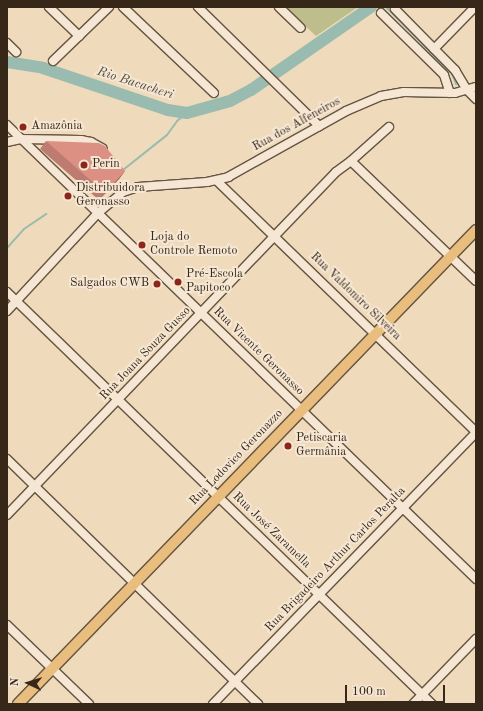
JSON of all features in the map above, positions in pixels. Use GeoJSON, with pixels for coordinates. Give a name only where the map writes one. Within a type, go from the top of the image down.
{"type":"FeatureCollection","features":[{"type":"Feature","properties":{"kind":"main road","name":"Rua Lodovico Geronazzo"},"geometry":{"type":"LineString","coordinates":[[18,704],[476,230]]}},
{"type":"Feature","properties":{"kind":"street"},"geometry":{"type":"LineString","coordinates":[[49,7],[79,36]]}},
{"type":"Feature","properties":{"kind":"street"},"geometry":{"type":"LineString","coordinates":[[53,61],[108,7]]}},
{"type":"Feature","properties":{"kind":"street"},"geometry":{"type":"LineString","coordinates":[[123,7],[214,93]]}},
{"type":"Feature","properties":{"kind":"street"},"geometry":{"type":"LineString","coordinates":[[198,7],[319,126]]}},
{"type":"Feature","properties":{"kind":"street"},"geometry":{"type":"LineString","coordinates":[[278,7],[300,28]]}},
{"type":"Feature","properties":{"kind":"street"},"geometry":{"type":"LineString","coordinates":[[434,49],[475,7]]}},
{"type":"Feature","properties":{"kind":"street"},"geometry":{"type":"LineString","coordinates":[[395,9],[460,76],[467,90],[476,99]]}},
{"type":"Feature","properties":{"kind":"street"},"geometry":{"type":"LineString","coordinates":[[381,13],[444,75],[450,93]]}},
{"type":"Feature","properties":{"kind":"street"},"geometry":{"type":"LineString","coordinates":[[7,43],[16,52]]}},
{"type":"Feature","properties":{"kind":"street","name":"Rua dos Alfeneiros"},"geometry":{"type":"LineString","coordinates":[[98,213],[115,198],[131,189],[217,181],[240,171],[357,106],[381,96],[404,92],[450,93],[476,87]]}},
{"type":"Feature","properties":{"kind":"street","name":"Rua Vicente Geronasso"},"geometry":{"type":"LineString","coordinates":[[7,125],[476,579]]}},
{"type":"Feature","properties":{"kind":"street","name":"Rua Joana Souza Gusso"},"geometry":{"type":"LineString","coordinates":[[7,515],[336,172],[351,161],[389,127]]}},
{"type":"Feature","properties":{"kind":"street"},"geometry":{"type":"LineString","coordinates":[[7,142],[21,139],[91,142],[98,145],[108,155]]}},
{"type":"Feature","properties":{"kind":"street"},"geometry":{"type":"LineString","coordinates":[[351,161],[476,281]]}},
{"type":"Feature","properties":{"kind":"street","name":"Rua Valdomiro Silveira"},"geometry":{"type":"LineString","coordinates":[[217,181],[476,432]]}},
{"type":"Feature","properties":{"kind":"street"},"geometry":{"type":"LineString","coordinates":[[7,311],[98,213]]}},
{"type":"Feature","properties":{"kind":"street","name":"Rua José Zaramella"},"geometry":{"type":"LineString","coordinates":[[7,292],[432,704]]}},
{"type":"Feature","properties":{"kind":"street","name":"Rua Brigadeiro Arthur Carlos Peralta"},"geometry":{"type":"LineString","coordinates":[[213,704],[476,432]]}},
{"type":"Feature","properties":{"kind":"street"},"geometry":{"type":"LineString","coordinates":[[7,459],[258,704]]}},
{"type":"Feature","properties":{"kind":"street"},"geometry":{"type":"LineString","coordinates":[[7,625],[89,704]]}},
{"type":"Feature","properties":{"kind":"street"},"geometry":{"type":"LineString","coordinates":[[413,704],[476,639]]}},
{"type":"Feature","properties":{"kind":"green space"},"geometry":{"type":"Polygon","coordinates":[[[285,7],[358,7],[316,36],[285,7]]]}},
{"type":"Feature","properties":{"kind":"building","name":"Perin"},"geometry":{"type":"Polygon","coordinates":[[[46,141],[99,143],[105,146],[125,171],[105,193],[46,141]]]}},
{"type":"Feature","properties":{"kind":"waterway","name":"Rio Bacacheri"},"geometry":{"type":"LineString","coordinates":[[7,62],[43,68],[168,110],[187,113],[230,101],[251,90],[371,7]]}},
{"type":"Feature","properties":{"kind":"waterway"},"geometry":{"type":"LineString","coordinates":[[386,7],[452,74],[456,84]]}},
{"type":"Feature","properties":{"kind":"waterway"},"geometry":{"type":"LineString","coordinates":[[123,170],[167,135],[177,121],[187,113]]}},
{"type":"Feature","properties":{"kind":"waterway"},"geometry":{"type":"LineString","coordinates":[[7,248],[24,229],[46,214]]}},
{"type":"Feature","properties":{"kind":"place","name":"Amazônia"},"geometry":{"type":"Point","coordinates":[23,127]}},
{"type":"Feature","properties":{"kind":"place","name":"Perin"},"geometry":{"type":"Point","coordinates":[84,165]}},
{"type":"Feature","properties":{"kind":"place","name":"Distribuidora Geronasso"},"geometry":{"type":"Point","coordinates":[68,196]}},
{"type":"Feature","properties":{"kind":"place","name":"Loja do Controle Remoto"},"geometry":{"type":"Point","coordinates":[142,245]}},
{"type":"Feature","properties":{"kind":"place","name":"Pré-Escola Papitoco"},"geometry":{"type":"Point","coordinates":[178,282]}},
{"type":"Feature","properties":{"kind":"place","name":"Salgados CWB"},"geometry":{"type":"Point","coordinates":[157,284]}},
{"type":"Feature","properties":{"kind":"place","name":"Petiscaria Germânia"},"geometry":{"type":"Point","coordinates":[288,446]}}]}
